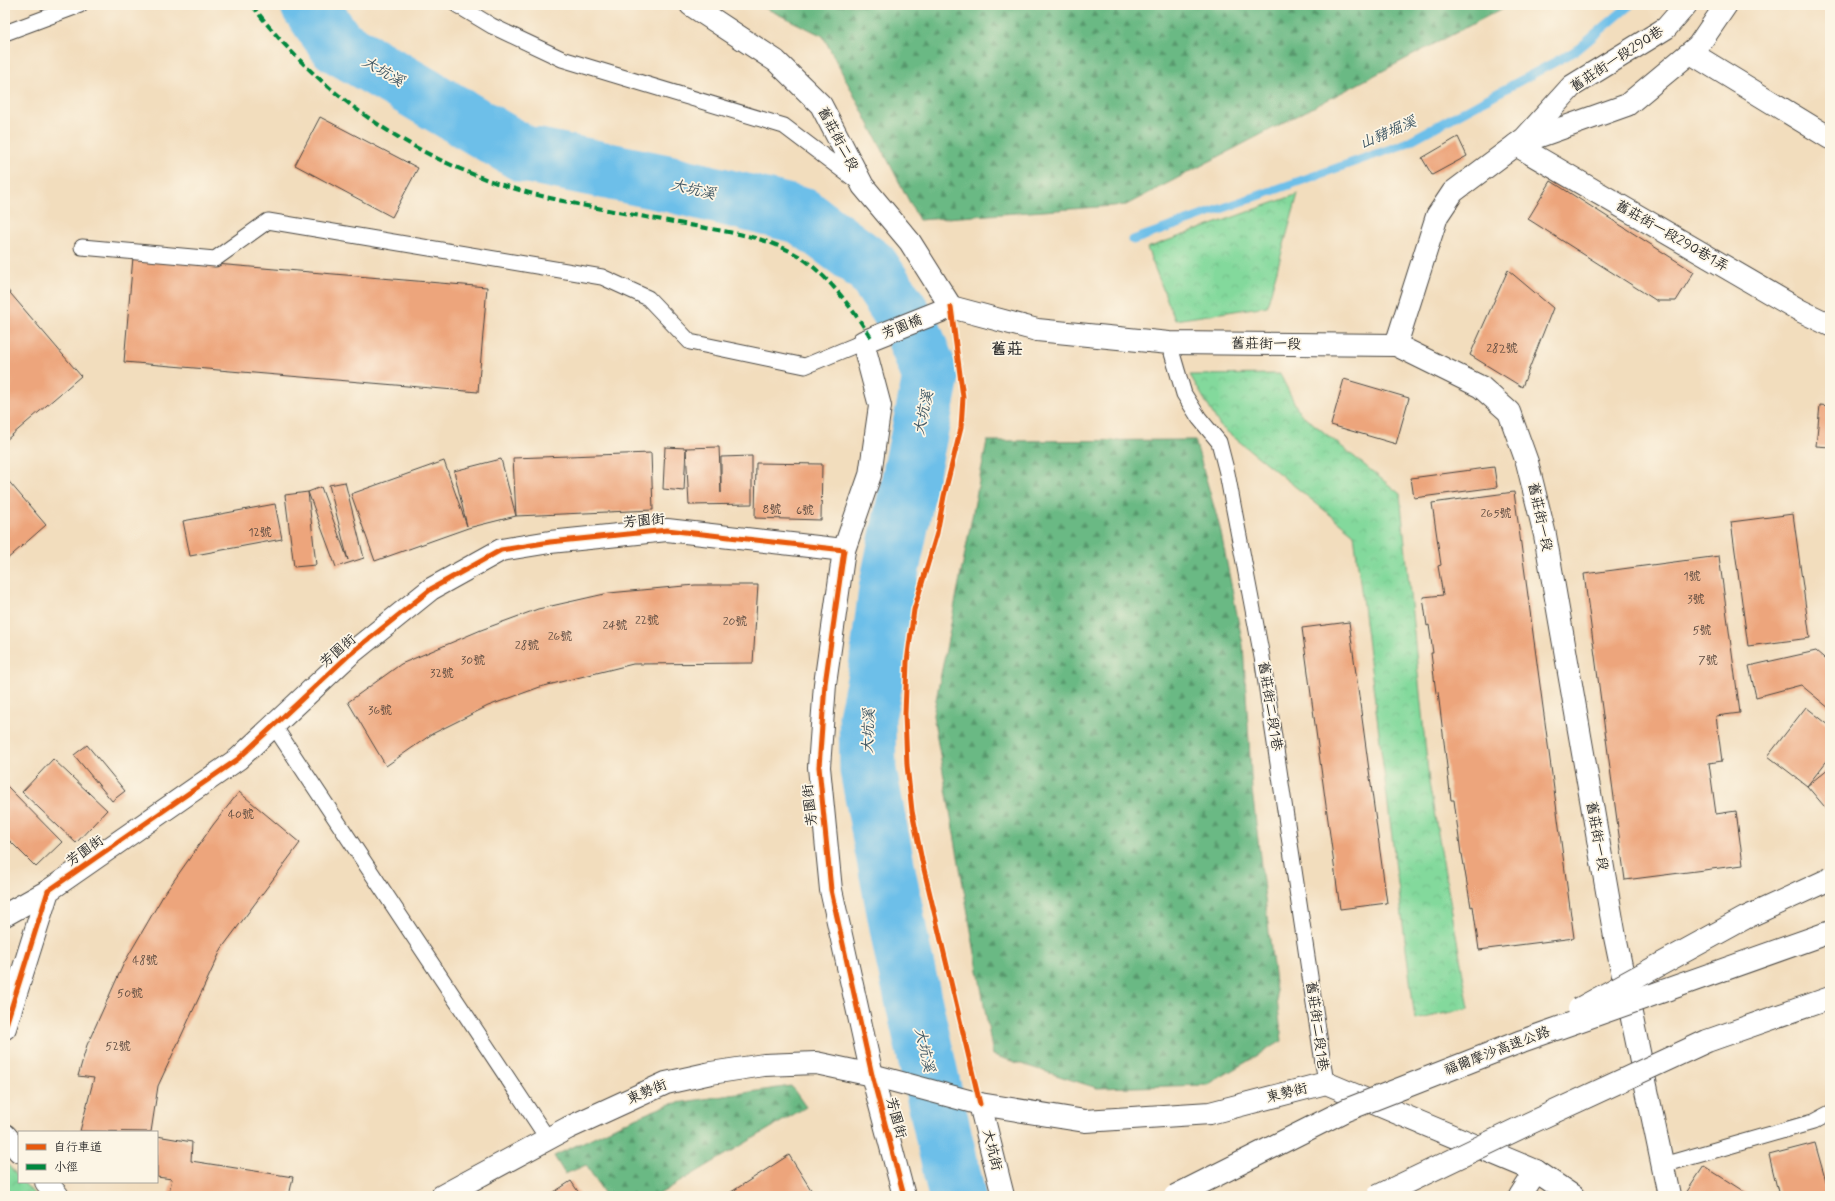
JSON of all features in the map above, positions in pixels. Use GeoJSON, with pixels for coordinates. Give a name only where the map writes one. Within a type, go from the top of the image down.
{"type":"FeatureCollection","features":[{"type":"Feature","properties":{"kind":"main road","name":"舊莊街二段"},"geometry":{"type":"LineString","coordinates":[[691,5],[776,61],[821,105],[864,186],[910,242],[942,311]]}},
{"type":"Feature","properties":{"kind":"main road","name":"舊莊街一段290巷"},"geometry":{"type":"LineString","coordinates":[[1396,345],[1437,216],[1453,192],[1525,138],[1572,86],[1666,28],[1686,5]]}},
{"type":"Feature","properties":{"kind":"main road"},"geometry":{"type":"LineString","coordinates":[[1516,145],[1627,105],[1698,46],[1726,5]]}},
{"type":"Feature","properties":{"kind":"main road"},"geometry":{"type":"LineString","coordinates":[[1691,53],[1830,138]]}},
{"type":"Feature","properties":{"kind":"main road","name":"舊莊街一段290巷1弄"},"geometry":{"type":"LineString","coordinates":[[1516,145],[1801,311],[1830,325]]}},
{"type":"Feature","properties":{"kind":"main road","name":"舊莊街一段"},"geometry":{"type":"LineString","coordinates":[[942,311],[1037,330],[1169,342],[1396,345],[1481,387],[1509,412],[1527,462],[1545,535],[1614,938],[1669,1196]]}},
{"type":"Feature","properties":{"kind":"main road","name":"芳園橋"},"geometry":{"type":"LineString","coordinates":[[868,341],[942,311]]}},
{"type":"Feature","properties":{"kind":"main road"},"geometry":{"type":"LineString","coordinates":[[844,550],[870,476],[880,406],[868,341]]}},
{"type":"Feature","properties":{"kind":"main road","name":"芳園街"},"geometry":{"type":"LineString","coordinates":[[5,915],[48,891],[238,759],[349,656],[431,589],[501,550],[550,542],[667,530],[844,550],[825,684],[819,767],[831,890],[872,1075],[904,1196]]}},
{"type":"Feature","properties":{"kind":"main road"},"geometry":{"type":"LineString","coordinates":[[1522,1041],[1745,918],[1830,879]]}},
{"type":"Feature","properties":{"kind":"main road"},"geometry":{"type":"LineString","coordinates":[[5,1028],[48,891]]}},
{"type":"Feature","properties":{"kind":"main road","name":"福爾摩沙高速公路"},"geometry":{"type":"LineString","coordinates":[[1175,1196],[1346,1110],[1522,1041],[1830,932]]}},
{"type":"Feature","properties":{"kind":"main road"},"geometry":{"type":"LineString","coordinates":[[1378,1196],[1530,1123],[1707,1041],[1830,998]]}},
{"type":"Feature","properties":{"kind":"main road","name":"東勢街"},"geometry":{"type":"LineString","coordinates":[[442,1196],[568,1128],[666,1083],[711,1073],[764,1066],[816,1063],[872,1075],[980,1104],[1085,1121],[1210,1113],[1326,1083],[1536,1171],[1573,1196]]}},
{"type":"Feature","properties":{"kind":"main road","name":"大坑街"},"geometry":{"type":"LineString","coordinates":[[980,1104],[1003,1196]]}},
{"type":"Feature","properties":{"kind":"main road"},"geometry":{"type":"LineString","coordinates":[[5,1135],[18,1150]]}},
{"type":"Feature","properties":{"kind":"main road"},"geometry":{"type":"LineString","coordinates":[[1520,1196],[1536,1171]]}},
{"type":"Feature","properties":{"kind":"main road"},"geometry":{"type":"LineString","coordinates":[[47,1183],[58,1196]]}},
{"type":"Feature","properties":{"kind":"lane"},"geometry":{"type":"LineString","coordinates":[[5,33],[80,5]]}},
{"type":"Feature","properties":{"kind":"lane"},"geometry":{"type":"LineString","coordinates":[[457,5],[492,26],[562,59],[784,126],[864,186]]}},
{"type":"Feature","properties":{"kind":"lane"},"geometry":{"type":"LineString","coordinates":[[82,247],[215,259],[268,221],[602,277],[648,298],[690,342],[805,366],[868,341]]}},
{"type":"Feature","properties":{"kind":"lane","name":"舊莊街二段1巷"},"geometry":{"type":"LineString","coordinates":[[1169,342],[1184,394],[1199,418],[1219,442],[1227,473],[1262,657],[1326,1083]]}},
{"type":"Feature","properties":{"kind":"lane"},"geometry":{"type":"LineString","coordinates":[[274,726],[548,1139]]}},
{"type":"Feature","properties":{"kind":"lane"},"geometry":{"type":"LineString","coordinates":[[1663,1165],[1813,1122],[1830,1113]]}},
{"type":"Feature","properties":{"kind":"green space"},"geometry":{"type":"Polygon","coordinates":[[[759,5],[1509,5],[1126,205],[919,220],[823,36],[759,5]]]}},
{"type":"Feature","properties":{"kind":"green space"},"geometry":{"type":"Polygon","coordinates":[[[1298,194],[1267,306],[1175,320],[1147,248],[1298,194]]]}},
{"type":"Feature","properties":{"kind":"green space"},"geometry":{"type":"Polygon","coordinates":[[[1280,374],[1299,412],[1400,494],[1429,783],[1469,1008],[1415,1020],[1354,534],[1220,426],[1190,375],[1280,374]]]}},
{"type":"Feature","properties":{"kind":"green space"},"geometry":{"type":"Polygon","coordinates":[[[1195,440],[1220,528],[1243,645],[1252,790],[1282,1041],[1207,1085],[1097,1088],[993,1055],[933,715],[987,441],[1195,440]]]}},
{"type":"Feature","properties":{"kind":"green space"},"geometry":{"type":"Polygon","coordinates":[[[791,1086],[806,1107],[656,1196],[606,1196],[586,1165],[565,1174],[554,1156],[621,1124],[670,1104],[791,1086]]]}},
{"type":"Feature","properties":{"kind":"green space"},"geometry":{"type":"Polygon","coordinates":[[[5,1162],[18,1176],[18,1183],[24,1183],[36,1196],[5,1196],[5,1162]]]}},
{"type":"Feature","properties":{"kind":"building"},"geometry":{"type":"Polygon","coordinates":[[[320,117],[418,168],[392,217],[295,165],[320,117]]]}},
{"type":"Feature","properties":{"kind":"building"},"geometry":{"type":"Polygon","coordinates":[[[1458,137],[1467,156],[1432,175],[1422,158],[1458,137]]]}},
{"type":"Feature","properties":{"kind":"building"},"geometry":{"type":"Polygon","coordinates":[[[1551,181],[1694,272],[1676,301],[1657,301],[1528,219],[1551,181]]]}},
{"type":"Feature","properties":{"kind":"building"},"geometry":{"type":"Polygon","coordinates":[[[133,257],[487,287],[478,392],[124,362],[133,257]]]}},
{"type":"Feature","properties":{"kind":"building"},"geometry":{"type":"Polygon","coordinates":[[[1508,270],[1553,308],[1522,387],[1470,355],[1508,270]]]}},
{"type":"Feature","properties":{"kind":"building"},"geometry":{"type":"Polygon","coordinates":[[[5,287],[81,376],[5,441],[5,287]]]}},
{"type":"Feature","properties":{"kind":"building"},"geometry":{"type":"Polygon","coordinates":[[[1344,379],[1409,398],[1396,444],[1331,425],[1344,379]]]}},
{"type":"Feature","properties":{"kind":"building"},"geometry":{"type":"Polygon","coordinates":[[[1820,405],[1830,406],[1830,447],[1816,446],[1820,405]]]}},
{"type":"Feature","properties":{"kind":"building"},"geometry":{"type":"Polygon","coordinates":[[[665,447],[686,448],[684,491],[663,489],[665,447]]]}},
{"type":"Feature","properties":{"kind":"building"},"geometry":{"type":"Polygon","coordinates":[[[719,447],[721,493],[721,457],[752,456],[752,504],[689,505],[686,448],[719,447]]]}},
{"type":"Feature","properties":{"kind":"building"},"geometry":{"type":"Polygon","coordinates":[[[651,453],[653,510],[516,516],[513,458],[651,453]]]}},
{"type":"Feature","properties":{"kind":"building"},"geometry":{"type":"Polygon","coordinates":[[[501,459],[516,516],[468,528],[375,561],[351,494],[444,461],[467,526],[454,471],[501,459]]]}},
{"type":"Feature","properties":{"kind":"building"},"geometry":{"type":"Polygon","coordinates":[[[756,463],[822,464],[821,520],[755,518],[756,463]]]}},
{"type":"Feature","properties":{"kind":"building"},"geometry":{"type":"Polygon","coordinates":[[[1494,467],[1497,487],[1414,498],[1411,478],[1494,467]]]}},
{"type":"Feature","properties":{"kind":"building"},"geometry":{"type":"Polygon","coordinates":[[[5,477],[46,525],[5,561],[5,477]]]}},
{"type":"Feature","properties":{"kind":"building"},"geometry":{"type":"Polygon","coordinates":[[[345,482],[364,558],[336,567],[308,492],[321,487],[348,560],[329,485],[345,482]]]}},
{"type":"Feature","properties":{"kind":"building"},"geometry":{"type":"Polygon","coordinates":[[[308,492],[316,565],[294,567],[285,495],[308,492]]]}},
{"type":"Feature","properties":{"kind":"building"},"geometry":{"type":"Polygon","coordinates":[[[1514,492],[1574,938],[1479,950],[1473,906],[1471,907],[1461,854],[1454,800],[1451,800],[1438,692],[1436,693],[1431,653],[1433,653],[1423,597],[1443,595],[1438,566],[1441,565],[1432,503],[1514,492]]]}},
{"type":"Feature","properties":{"kind":"building"},"geometry":{"type":"Polygon","coordinates":[[[275,504],[282,539],[190,556],[183,521],[275,504]]]}},
{"type":"Feature","properties":{"kind":"building"},"geometry":{"type":"Polygon","coordinates":[[[1793,514],[1810,638],[1748,646],[1731,522],[1793,514]]]}},
{"type":"Feature","properties":{"kind":"building"},"geometry":{"type":"Polygon","coordinates":[[[1719,556],[1740,713],[1716,716],[1722,761],[1709,763],[1716,814],[1736,811],[1743,865],[1625,880],[1584,574],[1719,556]]]}},
{"type":"Feature","properties":{"kind":"building"},"geometry":{"type":"Polygon","coordinates":[[[695,585],[758,585],[753,663],[633,664],[540,687],[488,706],[432,734],[386,766],[348,702],[401,664],[481,630],[538,609],[609,593],[695,585]]]}},
{"type":"Feature","properties":{"kind":"building"},"geometry":{"type":"Polygon","coordinates":[[[1349,622],[1387,903],[1340,909],[1302,628],[1349,622]]]}},
{"type":"Feature","properties":{"kind":"building"},"geometry":{"type":"Polygon","coordinates":[[[1816,651],[1830,663],[1830,709],[1801,685],[1756,697],[1749,666],[1816,651]]]}},
{"type":"Feature","properties":{"kind":"building"},"geometry":{"type":"Polygon","coordinates":[[[1806,707],[1830,726],[1830,757],[1807,786],[1768,756],[1806,707]]]}},
{"type":"Feature","properties":{"kind":"building"},"geometry":{"type":"Polygon","coordinates":[[[87,745],[125,791],[112,801],[74,755],[87,745]]]}},
{"type":"Feature","properties":{"kind":"building"},"geometry":{"type":"Polygon","coordinates":[[[53,759],[107,810],[76,843],[22,792],[53,759]]]}},
{"type":"Feature","properties":{"kind":"building"},"geometry":{"type":"Polygon","coordinates":[[[1830,767],[1830,813],[1807,786],[1830,767]]]}},
{"type":"Feature","properties":{"kind":"building"},"geometry":{"type":"Polygon","coordinates":[[[7,786],[62,842],[36,867],[5,836],[5,788],[7,786]]]}},
{"type":"Feature","properties":{"kind":"building"},"geometry":{"type":"Polygon","coordinates":[[[239,792],[300,843],[222,948],[158,1086],[151,1131],[80,1131],[94,1078],[78,1076],[87,1045],[124,963],[163,896],[213,825],[239,792]]]}},
{"type":"Feature","properties":{"kind":"building"},"geometry":{"type":"Polygon","coordinates":[[[158,1136],[192,1142],[191,1161],[293,1177],[289,1196],[168,1196],[172,1179],[158,1177],[158,1136]]]}},
{"type":"Feature","properties":{"kind":"building"},"geometry":{"type":"Polygon","coordinates":[[[1815,1143],[1830,1196],[1779,1196],[1769,1155],[1815,1143]]]}},
{"type":"Feature","properties":{"kind":"building"},"geometry":{"type":"Polygon","coordinates":[[[789,1155],[815,1196],[725,1196],[789,1155]]]}},
{"type":"Feature","properties":{"kind":"building"},"geometry":{"type":"Polygon","coordinates":[[[1704,1166],[1751,1196],[1684,1196],[1704,1166]]]}},
{"type":"Feature","properties":{"kind":"building"},"geometry":{"type":"Polygon","coordinates":[[[571,1181],[581,1196],[548,1196],[571,1181]]]}},
{"type":"Feature","properties":{"kind":"waterway","name":"大坑溪"},"geometry":{"type":"LineString","coordinates":[[309,5],[337,45],[524,154],[667,183],[802,216],[871,267],[911,327],[931,377],[887,589],[876,675],[867,717],[868,770],[903,954],[957,1196]]}},
{"type":"Feature","properties":{"kind":"waterway","name":"山豬堀溪"},"geometry":{"type":"LineString","coordinates":[[1133,240],[1402,145],[1577,50],[1630,5]]}},
{"type":"Feature","properties":{"kind":"marked path"},"geometry":{"type":"LineString","coordinates":[[252,5],[279,38],[308,68],[340,96],[409,144],[447,163],[486,179],[526,192],[585,206],[748,236],[778,246],[793,253],[816,269],[850,307],[872,339]]}},
{"type":"Feature","properties":{"kind":"cycle path"},"geometry":{"type":"LineString","coordinates":[[951,307],[963,397],[961,428],[944,496],[937,533],[914,610],[907,662],[905,714],[907,765],[912,811],[922,861],[980,1104]]}},
{"type":"Feature","properties":{"kind":"cycle path"},"geometry":{"type":"LineString","coordinates":[[5,1028],[48,891],[238,759],[349,655],[431,589],[501,550],[550,542],[667,530],[844,550],[825,684],[819,767],[831,890],[872,1075],[904,1196]]}},
{"type":"Feature","properties":{"kind":"district","name":"舊莊"},"geometry":{"type":"Point","coordinates":[1007,349]}}]}
